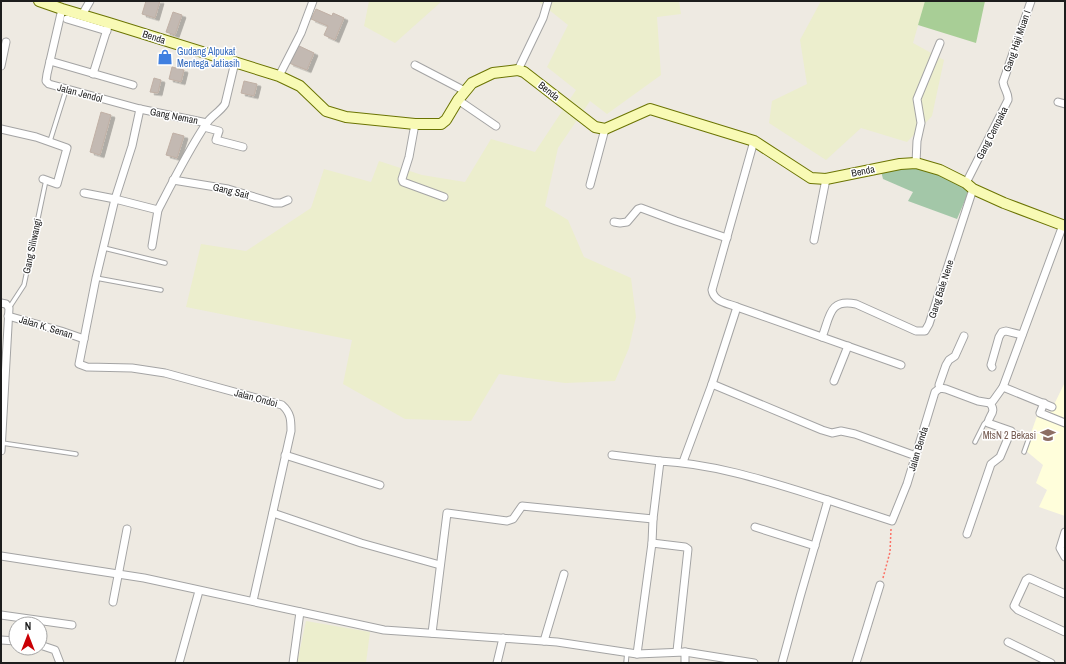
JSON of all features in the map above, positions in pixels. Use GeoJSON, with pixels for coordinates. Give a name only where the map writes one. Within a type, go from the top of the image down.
{"type":"FeatureCollection","features":[{"type":"Feature","properties":{"kind":"street","name":"Benda"},"geometry":{"type":"LineString","coordinates":[[39,1],[82,15],[108,27],[235,62],[279,76],[300,86],[326,111],[346,117],[415,124],[441,124],[446,120],[458,100],[472,83],[493,73],[518,70],[524,72],[595,127],[605,129],[650,109],[754,141],[811,178],[826,179],[900,164],[916,163],[940,170],[1004,203],[1064,226]]}},
{"type":"Feature","properties":{"kind":"street"},"geometry":{"type":"LineString","coordinates":[[82,15],[90,1]]}},
{"type":"Feature","properties":{"kind":"street"},"geometry":{"type":"LineString","coordinates":[[279,76],[301,33],[313,1]]}},
{"type":"Feature","properties":{"kind":"street"},"geometry":{"type":"LineString","coordinates":[[518,70],[543,18],[548,1]]}},
{"type":"Feature","properties":{"kind":"street","name":"Gang Haji Muan I"},"geometry":{"type":"LineString","coordinates":[[1003,82],[1031,1]]}},
{"type":"Feature","properties":{"kind":"street","name":"Jalan Jendol"},"geometry":{"type":"LineString","coordinates":[[62,9],[46,79],[47,83],[66,90],[140,109]]}},
{"type":"Feature","properties":{"kind":"street"},"geometry":{"type":"LineString","coordinates":[[67,19],[108,27],[93,74]]}},
{"type":"Feature","properties":{"kind":"street"},"geometry":{"type":"LineString","coordinates":[[1,66],[6,42]]}},
{"type":"Feature","properties":{"kind":"street"},"geometry":{"type":"LineString","coordinates":[[916,163],[921,123],[917,99],[940,43]]}},
{"type":"Feature","properties":{"kind":"street"},"geometry":{"type":"LineString","coordinates":[[50,61],[133,85]]}},
{"type":"Feature","properties":{"kind":"street"},"geometry":{"type":"LineString","coordinates":[[152,246],[158,210],[173,180],[206,125],[225,104],[235,62]]}},
{"type":"Feature","properties":{"kind":"street"},"geometry":{"type":"LineString","coordinates":[[415,65],[464,92]]}},
{"type":"Feature","properties":{"kind":"street","name":"Gang Cempaka"},"geometry":{"type":"LineString","coordinates":[[970,186],[1008,100],[1003,82]]}},
{"type":"Feature","properties":{"kind":"street"},"geometry":{"type":"LineString","coordinates":[[458,100],[496,126]]}},
{"type":"Feature","properties":{"kind":"street"},"geometry":{"type":"LineString","coordinates":[[84,339],[96,278],[115,199],[132,146],[140,109]]}},
{"type":"Feature","properties":{"kind":"street","name":"Gang Neman"},"geometry":{"type":"LineString","coordinates":[[140,109],[206,125]]}},
{"type":"Feature","properties":{"kind":"street"},"geometry":{"type":"LineString","coordinates":[[415,124],[409,158],[402,179],[403,182],[444,196]]}},
{"type":"Feature","properties":{"kind":"street"},"geometry":{"type":"LineString","coordinates":[[206,125],[219,131],[216,140],[243,147]]}},
{"type":"Feature","properties":{"kind":"street"},"geometry":{"type":"LineString","coordinates":[[1,129],[50,141],[67,148],[57,184],[45,179]]}},
{"type":"Feature","properties":{"kind":"street"},"geometry":{"type":"LineString","coordinates":[[590,185],[605,129]]}},
{"type":"Feature","properties":{"kind":"street"},"geometry":{"type":"LineString","coordinates":[[754,141],[712,290],[713,296],[716,299],[737,307],[901,365]]}},
{"type":"Feature","properties":{"kind":"street"},"geometry":{"type":"LineString","coordinates":[[814,240],[826,179]]}},
{"type":"Feature","properties":{"kind":"street","name":"Gang Sait"},"geometry":{"type":"LineString","coordinates":[[173,180],[228,189],[274,203],[281,203],[288,200]]}},
{"type":"Feature","properties":{"kind":"street","name":"Gang Bale Nene"},"geometry":{"type":"LineString","coordinates":[[822,337],[834,307],[840,302],[856,304],[916,331],[926,331],[970,186]]}},
{"type":"Feature","properties":{"kind":"street"},"geometry":{"type":"LineString","coordinates":[[84,193],[158,210]]}},
{"type":"Feature","properties":{"kind":"street"},"geometry":{"type":"LineString","coordinates":[[614,222],[627,222],[638,209],[642,208],[727,238]]}},
{"type":"Feature","properties":{"kind":"street"},"geometry":{"type":"LineString","coordinates":[[940,388],[986,403],[993,401],[1003,387],[1064,226]]}},
{"type":"Feature","properties":{"kind":"street","name":"Jalan K. Senan"},"geometry":{"type":"LineString","coordinates":[[1,303],[6,304],[9,308],[1,451]]}},
{"type":"Feature","properties":{"kind":"street"},"geometry":{"type":"LineString","coordinates":[[683,462],[712,384],[737,307]]}},
{"type":"Feature","properties":{"kind":"street","name":"Jalan K. Senan"},"geometry":{"type":"LineString","coordinates":[[8,316],[84,339]]}},
{"type":"Feature","properties":{"kind":"street"},"geometry":{"type":"LineString","coordinates":[[992,368],[991,365],[999,337],[1002,332],[1006,331],[1022,335]]}},
{"type":"Feature","properties":{"kind":"street","name":"Jalan Benda"},"geometry":{"type":"LineString","coordinates":[[892,521],[899,507],[916,456],[935,392],[940,388],[939,385],[946,365],[949,360],[955,356],[964,336]]}},
{"type":"Feature","properties":{"kind":"street","name":"Jalan Ondoi"},"geometry":{"type":"LineString","coordinates":[[84,339],[79,364],[87,367],[132,368],[165,373],[282,405],[289,411],[291,431],[253,601]]}},
{"type":"Feature","properties":{"kind":"street"},"geometry":{"type":"LineString","coordinates":[[834,381],[848,346]]}},
{"type":"Feature","properties":{"kind":"street"},"geometry":{"type":"LineString","coordinates":[[712,384],[822,430],[832,433],[841,431],[855,434],[916,456]]}},
{"type":"Feature","properties":{"kind":"street"},"geometry":{"type":"LineString","coordinates":[[1003,387],[1052,407]]}},
{"type":"Feature","properties":{"kind":"street"},"geometry":{"type":"LineString","coordinates":[[967,534],[991,464],[1000,457],[1011,432],[988,423],[993,411],[993,407],[990,403]]}},
{"type":"Feature","properties":{"kind":"street"},"geometry":{"type":"LineString","coordinates":[[1044,403],[1040,411],[1042,414],[1065,423]]}},
{"type":"Feature","properties":{"kind":"street"},"geometry":{"type":"LineString","coordinates":[[286,455],[380,485]]}},
{"type":"Feature","properties":{"kind":"street"},"geometry":{"type":"LineString","coordinates":[[612,455],[700,465],[769,482],[892,521]]}},
{"type":"Feature","properties":{"kind":"street"},"geometry":{"type":"LineString","coordinates":[[637,654],[652,543],[653,519],[660,461]]}},
{"type":"Feature","properties":{"kind":"street"},"geometry":{"type":"LineString","coordinates":[[782,663],[828,500]]}},
{"type":"Feature","properties":{"kind":"street"},"geometry":{"type":"LineString","coordinates":[[432,633],[447,513],[507,521],[513,519],[522,506],[653,519]]}},
{"type":"Feature","properties":{"kind":"street"},"geometry":{"type":"LineString","coordinates":[[273,513],[361,543],[440,565]]}},
{"type":"Feature","properties":{"kind":"street"},"geometry":{"type":"LineString","coordinates":[[755,527],[815,546]]}},
{"type":"Feature","properties":{"kind":"street"},"geometry":{"type":"LineString","coordinates":[[113,602],[117,574],[127,528]]}},
{"type":"Feature","properties":{"kind":"street"},"geometry":{"type":"LineString","coordinates":[[1065,532],[1060,548],[1065,557]]}},
{"type":"Feature","properties":{"kind":"street"},"geometry":{"type":"LineString","coordinates":[[652,543],[685,546],[688,549],[677,651]]}},
{"type":"Feature","properties":{"kind":"street"},"geometry":{"type":"LineString","coordinates":[[1,556],[117,574],[253,601],[384,630],[544,641],[637,654],[677,651],[754,663]]}},
{"type":"Feature","properties":{"kind":"street"},"geometry":{"type":"LineString","coordinates":[[544,641],[564,574]]}},
{"type":"Feature","properties":{"kind":"street"},"geometry":{"type":"LineString","coordinates":[[1065,594],[1029,578],[1026,580],[1014,606],[1018,610],[1065,632]]}},
{"type":"Feature","properties":{"kind":"street"},"geometry":{"type":"LineString","coordinates":[[856,663],[880,585]]}},
{"type":"Feature","properties":{"kind":"street"},"geometry":{"type":"LineString","coordinates":[[179,663],[199,591]]}},
{"type":"Feature","properties":{"kind":"street"},"geometry":{"type":"LineString","coordinates":[[293,663],[300,612]]}},
{"type":"Feature","properties":{"kind":"street"},"geometry":{"type":"LineString","coordinates":[[1,615],[72,625]]}},
{"type":"Feature","properties":{"kind":"street"},"geometry":{"type":"LineString","coordinates":[[497,663],[503,638]]}},
{"type":"Feature","properties":{"kind":"street"},"geometry":{"type":"LineString","coordinates":[[1008,642],[1036,660],[1051,663]]}},
{"type":"Feature","properties":{"kind":"street"},"geometry":{"type":"LineString","coordinates":[[48,648],[55,650],[60,663]]}},
{"type":"Feature","properties":{"kind":"street"},"geometry":{"type":"LineString","coordinates":[[684,663],[685,652]]}},
{"type":"Feature","properties":{"kind":"lane"},"geometry":{"type":"LineString","coordinates":[[50,141],[66,90]]}},
{"type":"Feature","properties":{"kind":"lane","name":"Gang Siliwangi"},"geometry":{"type":"LineString","coordinates":[[9,308],[24,286],[45,179]]}},
{"type":"Feature","properties":{"kind":"lane"},"geometry":{"type":"LineString","coordinates":[[104,248],[165,263]]}},
{"type":"Feature","properties":{"kind":"lane"},"geometry":{"type":"LineString","coordinates":[[96,278],[161,290]]}},
{"type":"Feature","properties":{"kind":"lane"},"geometry":{"type":"LineString","coordinates":[[975,442],[984,424],[988,420]]}},
{"type":"Feature","properties":{"kind":"lane"},"geometry":{"type":"LineString","coordinates":[[1011,432],[1029,438],[1024,452]]}},
{"type":"Feature","properties":{"kind":"lane"},"geometry":{"type":"LineString","coordinates":[[2,443],[76,454]]}},
{"type":"Feature","properties":{"kind":"lane"},"geometry":{"type":"LineString","coordinates":[[626,663],[627,652]]}},
{"type":"Feature","properties":{"kind":"path"},"geometry":{"type":"LineString","coordinates":[[880,585],[890,552],[892,521]]}},
{"type":"Feature","properties":{"kind":"shaded area"},"geometry":{"type":"Polygon","coordinates":[[[369,1],[442,1],[395,43],[364,26],[369,1]]]}},
{"type":"Feature","properties":{"kind":"shaded area"},"geometry":{"type":"Polygon","coordinates":[[[538,1],[679,1],[681,14],[657,17],[661,75],[607,114],[590,101],[558,148],[545,206],[568,220],[584,257],[631,278],[636,317],[629,348],[615,381],[565,383],[499,374],[471,421],[405,419],[343,384],[352,340],[186,307],[201,244],[246,251],[311,208],[324,169],[371,182],[379,161],[422,175],[465,182],[491,139],[535,152],[576,90],[547,67],[568,25],[538,1]]]}},
{"type":"Feature","properties":{"kind":"shaded area"},"geometry":{"type":"Polygon","coordinates":[[[821,1],[925,1],[913,43],[944,60],[932,116],[907,142],[861,128],[826,160],[769,123],[772,101],[807,84],[800,40],[821,1]]]}},
{"type":"Feature","properties":{"kind":"shaded area"},"geometry":{"type":"Polygon","coordinates":[[[907,166],[940,175],[954,181],[969,191],[957,219],[908,201],[913,192],[883,179],[881,171],[907,166]]]}},
{"type":"Feature","properties":{"kind":"shaded area","name":"MtsN 2 Bekasi"},"geometry":{"type":"Polygon","coordinates":[[[1065,382],[1065,516],[1039,507],[1047,490],[1036,483],[1043,465],[1025,450],[1037,416],[1047,419],[1065,382]]]}},
{"type":"Feature","properties":{"kind":"shaded area"},"geometry":{"type":"Polygon","coordinates":[[[306,621],[370,632],[366,663],[297,663],[306,621]]]}},
{"type":"Feature","properties":{"kind":"green space"},"geometry":{"type":"Polygon","coordinates":[[[925,1],[985,1],[976,43],[918,25],[925,1]]]}},
{"type":"Feature","properties":{"kind":"building"},"geometry":{"type":"Polygon","coordinates":[[[146,1],[160,1],[155,18],[142,14],[146,1]]]}},
{"type":"Feature","properties":{"kind":"building"},"geometry":{"type":"Polygon","coordinates":[[[316,9],[332,16],[333,13],[344,18],[335,40],[324,35],[328,26],[311,19],[316,9]]]}},
{"type":"Feature","properties":{"kind":"building"},"geometry":{"type":"Polygon","coordinates":[[[173,12],[182,15],[175,35],[166,32],[173,12]]]}},
{"type":"Feature","properties":{"kind":"building"},"geometry":{"type":"Polygon","coordinates":[[[297,45],[314,53],[307,70],[289,63],[297,45]]]}},
{"type":"Feature","properties":{"kind":"building"},"geometry":{"type":"Polygon","coordinates":[[[172,67],[184,70],[181,82],[169,79],[172,67]]]}},
{"type":"Feature","properties":{"kind":"building"},"geometry":{"type":"Polygon","coordinates":[[[154,78],[161,80],[158,93],[150,92],[154,78]]]}},
{"type":"Feature","properties":{"kind":"building"},"geometry":{"type":"Polygon","coordinates":[[[244,81],[257,84],[254,96],[241,93],[244,81]]]}},
{"type":"Feature","properties":{"kind":"building"},"geometry":{"type":"Polygon","coordinates":[[[101,112],[111,115],[100,155],[90,152],[101,112]]]}},
{"type":"Feature","properties":{"kind":"building"},"geometry":{"type":"Polygon","coordinates":[[[173,133],[184,136],[177,158],[166,155],[173,133]]]}},
{"type":"Feature","properties":{"kind":"place","name":"Gudang Alpukat Mentega Jatiasih"},"geometry":{"type":"Point","coordinates":[165,57]}},
{"type":"Feature","properties":{"kind":"place","name":"MtsN 2 Bekasi"},"geometry":{"type":"Point","coordinates":[1048,435]}}]}
